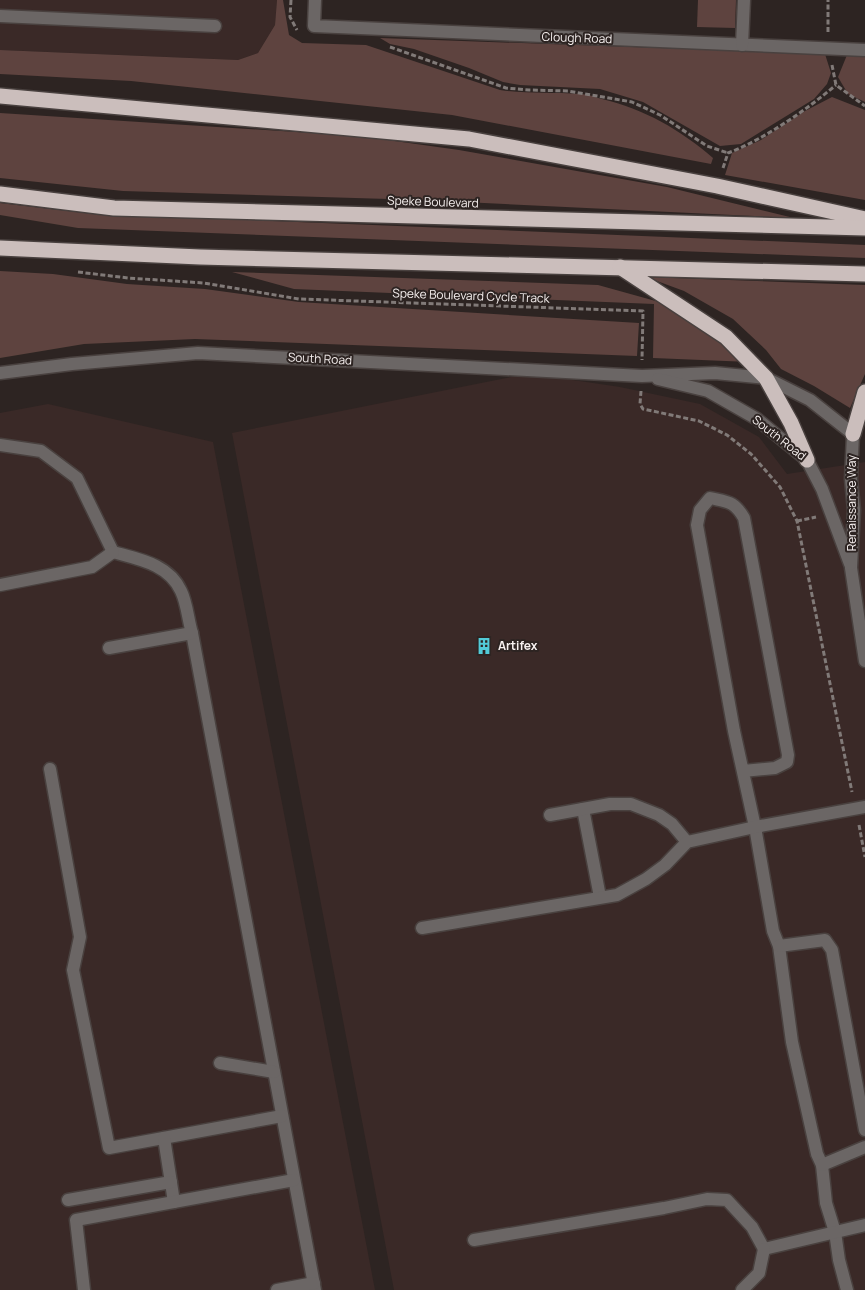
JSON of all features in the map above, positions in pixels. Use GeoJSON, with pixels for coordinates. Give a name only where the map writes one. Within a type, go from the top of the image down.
{"type":"FeatureCollection","features":[{"type":"Feature","properties":{"kind":"highway"},"geometry":{"type":"LineString","coordinates":[[0,96],[469,139],[717,186],[865,219]]}},
{"type":"Feature","properties":{"kind":"highway","name":"Speke Boulevard"},"geometry":{"type":"LineString","coordinates":[[0,194],[114,208],[865,228]]}},
{"type":"Feature","properties":{"kind":"highway"},"geometry":{"type":"LineString","coordinates":[[0,242],[24,249]]}},
{"type":"Feature","properties":{"kind":"highway"},"geometry":{"type":"LineString","coordinates":[[0,248],[200,257],[620,266],[865,274]]}},
{"type":"Feature","properties":{"kind":"highway"},"geometry":{"type":"LineString","coordinates":[[620,266],[726,337],[766,378],[791,423],[807,460]]}},
{"type":"Feature","properties":{"kind":"highway"},"geometry":{"type":"LineString","coordinates":[[852,434],[865,392]]}},
{"type":"Feature","properties":{"kind":"street","name":"Clough Road"},"geometry":{"type":"LineString","coordinates":[[315,0],[314,26],[865,50]]}},
{"type":"Feature","properties":{"kind":"street"},"geometry":{"type":"LineString","coordinates":[[742,45],[744,0]]}},
{"type":"Feature","properties":{"kind":"street"},"geometry":{"type":"LineString","coordinates":[[0,16],[215,26]]}},
{"type":"Feature","properties":{"kind":"street","name":"South Road"},"geometry":{"type":"LineString","coordinates":[[0,374],[72,364],[198,353],[642,376],[715,373],[766,378],[810,400],[852,434]]}},
{"type":"Feature","properties":{"kind":"street","name":"South Road"},"geometry":{"type":"LineString","coordinates":[[642,376],[708,391],[757,419],[807,460],[822,489],[852,568]]}},
{"type":"Feature","properties":{"kind":"street","name":"Renaissance Way"},"geometry":{"type":"LineString","coordinates":[[852,434],[851,479],[854,510],[852,568],[865,661]]}},
{"type":"Feature","properties":{"kind":"street"},"geometry":{"type":"LineString","coordinates":[[0,445],[41,451],[77,478],[113,552],[146,561],[168,573],[181,591],[192,633],[314,1287],[277,1290]]}},
{"type":"Feature","properties":{"kind":"street"},"geometry":{"type":"LineString","coordinates":[[743,771],[774,768],[787,762],[788,755],[744,518],[738,507],[726,501],[710,498],[700,510],[697,525],[743,771],[755,827],[773,931],[779,946],[792,1042],[817,1154],[822,1165],[826,1203],[835,1232],[846,1290]]}},
{"type":"Feature","properties":{"kind":"street"},"geometry":{"type":"LineString","coordinates":[[0,585],[92,567],[113,552]]}},
{"type":"Feature","properties":{"kind":"street"},"geometry":{"type":"LineString","coordinates":[[110,648],[192,633]]}},
{"type":"Feature","properties":{"kind":"street"},"geometry":{"type":"LineString","coordinates":[[50,769],[80,937],[73,970],[109,1148],[282,1116]]}},
{"type":"Feature","properties":{"kind":"street"},"geometry":{"type":"LineString","coordinates":[[550,815],[610,804],[630,804],[658,815],[672,824],[686,842]]}},
{"type":"Feature","properties":{"kind":"street"},"geometry":{"type":"LineString","coordinates":[[583,809],[600,897]]}},
{"type":"Feature","properties":{"kind":"street"},"geometry":{"type":"LineString","coordinates":[[422,928],[617,895],[646,879],[665,865],[686,842],[755,827],[860,809]]}},
{"type":"Feature","properties":{"kind":"street"},"geometry":{"type":"LineString","coordinates":[[779,946],[825,940],[832,950],[865,1130]]}},
{"type":"Feature","properties":{"kind":"street"},"geometry":{"type":"LineString","coordinates":[[220,1063],[274,1072]]}},
{"type":"Feature","properties":{"kind":"street"},"geometry":{"type":"LineString","coordinates":[[164,1138],[174,1202]]}},
{"type":"Feature","properties":{"kind":"street"},"geometry":{"type":"LineString","coordinates":[[822,1165],[865,1147]]}},
{"type":"Feature","properties":{"kind":"street"},"geometry":{"type":"LineString","coordinates":[[84,1290],[76,1220],[294,1180]]}},
{"type":"Feature","properties":{"kind":"street"},"geometry":{"type":"LineString","coordinates":[[68,1200],[171,1182]]}},
{"type":"Feature","properties":{"kind":"street"},"geometry":{"type":"LineString","coordinates":[[474,1240],[707,1199],[727,1200],[752,1227],[764,1249],[759,1273],[742,1290]]}},
{"type":"Feature","properties":{"kind":"street"},"geometry":{"type":"LineString","coordinates":[[764,1249],[865,1225]]}},
{"type":"Feature","properties":{"kind":"path"},"geometry":{"type":"LineString","coordinates":[[828,0],[828,48],[836,85],[865,106]]}},
{"type":"Feature","properties":{"kind":"path"},"geometry":{"type":"LineString","coordinates":[[377,30],[380,44],[506,88],[568,90],[632,102],[660,115],[708,146],[728,153],[742,148],[810,107],[836,85]]}},
{"type":"Feature","properties":{"kind":"path"},"geometry":{"type":"LineString","coordinates":[[717,186],[728,153]]}},
{"type":"Feature","properties":{"kind":"path","name":"Speke Boulevard Cycle Track"},"geometry":{"type":"LineString","coordinates":[[72,271],[128,278],[204,283],[299,299],[643,311],[640,404],[643,409],[699,421],[727,435],[751,454],[780,487],[797,521],[860,809]]}},
{"type":"Feature","properties":{"kind":"path"},"geometry":{"type":"LineString","coordinates":[[860,809],[865,857]]}},
{"type":"Feature","properties":{"kind":"shaded area"},"geometry":{"type":"Polygon","coordinates":[[[0,0],[277,0],[275,25],[258,53],[238,60],[0,50],[0,0]]]}},
{"type":"Feature","properties":{"kind":"shaded area"},"geometry":{"type":"Polygon","coordinates":[[[277,0],[283,0],[289,35],[302,43],[366,45],[500,90],[583,94],[618,103],[661,122],[688,138],[713,158],[711,164],[452,115],[131,81],[0,74],[0,50],[238,60],[258,53],[275,25],[277,0]]]}},
{"type":"Feature","properties":{"kind":"shaded area"},"geometry":{"type":"Polygon","coordinates":[[[698,0],[736,0],[735,28],[697,27],[698,0]]]}},
{"type":"Feature","properties":{"kind":"shaded area"},"geometry":{"type":"Polygon","coordinates":[[[380,38],[825,54],[831,73],[827,84],[814,99],[741,144],[720,146],[643,102],[600,89],[520,85],[503,82],[414,49],[390,44],[380,38]]]}},
{"type":"Feature","properties":{"kind":"shaded area"},"geometry":{"type":"Polygon","coordinates":[[[847,55],[865,55],[865,102],[848,94],[838,77],[847,55]]]}},
{"type":"Feature","properties":{"kind":"shaded area"},"geometry":{"type":"Polygon","coordinates":[[[832,97],[865,110],[865,200],[725,175],[732,153],[761,140],[805,111],[832,97]]]}},
{"type":"Feature","properties":{"kind":"shaded area"},"geometry":{"type":"Polygon","coordinates":[[[0,113],[359,136],[459,150],[667,187],[794,218],[422,200],[123,191],[0,178],[0,113]]]}},
{"type":"Feature","properties":{"kind":"shaded area"},"geometry":{"type":"Polygon","coordinates":[[[0,203],[110,216],[865,245],[865,258],[78,228],[0,215],[0,203]]]}},
{"type":"Feature","properties":{"kind":"shaded area"},"geometry":{"type":"Polygon","coordinates":[[[0,271],[53,274],[127,284],[205,289],[299,302],[639,323],[637,356],[195,339],[84,344],[0,358],[0,271]]]}},
{"type":"Feature","properties":{"kind":"shaded area"},"geometry":{"type":"Polygon","coordinates":[[[232,272],[598,285],[670,305],[750,362],[653,358],[654,304],[294,289],[232,272]]]}},
{"type":"Feature","properties":{"kind":"shaded area"},"geometry":{"type":"Polygon","coordinates":[[[646,277],[865,285],[865,374],[850,408],[781,369],[766,350],[733,319],[684,291],[646,277]]]}},
{"type":"Feature","properties":{"kind":"shaded area"},"geometry":{"type":"Polygon","coordinates":[[[516,376],[566,379],[620,387],[700,404],[759,437],[787,474],[865,462],[865,1290],[394,1290],[232,433],[516,376]]]}},
{"type":"Feature","properties":{"kind":"shaded area"},"geometry":{"type":"Polygon","coordinates":[[[48,404],[213,442],[375,1290],[0,1290],[0,413],[48,404]]]}},
{"type":"Feature","properties":{"kind":"place","name":"Artifex"},"geometry":{"type":"Point","coordinates":[484,646]}}]}
